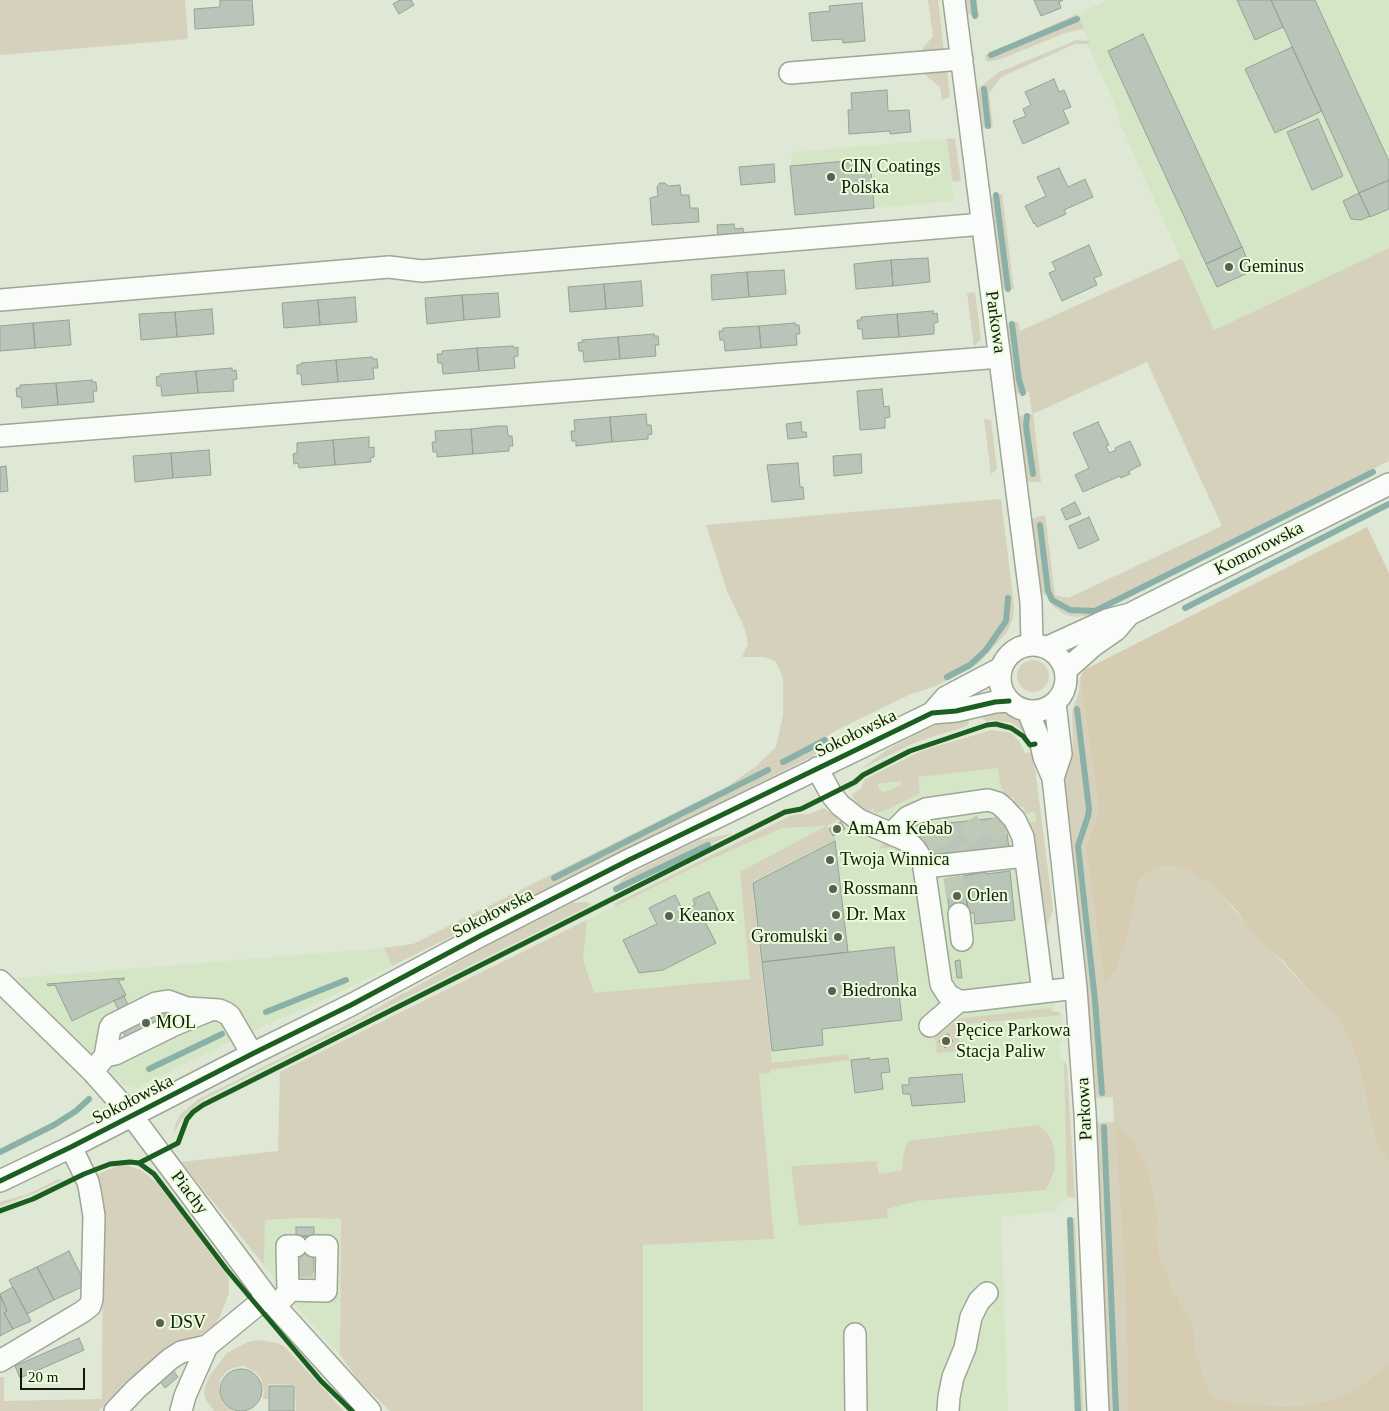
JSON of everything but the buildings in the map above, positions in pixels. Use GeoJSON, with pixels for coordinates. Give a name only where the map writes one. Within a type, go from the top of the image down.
{"type":"FeatureCollection","features":[{"type":"Feature","properties":{"kind":"street","name":"Parkowa"},"geometry":{"type":"LineString","coordinates":[[954,0],[1030,602],[1040,645]]}},
{"type":"Feature","properties":{"kind":"street"},"geometry":{"type":"LineString","coordinates":[[790,73],[962,59]]}},
{"type":"Feature","properties":{"kind":"street"},"geometry":{"type":"LineString","coordinates":[[0,300],[390,267],[422,271],[983,224]]}},
{"type":"Feature","properties":{"kind":"street"},"geometry":{"type":"LineString","coordinates":[[0,436],[1000,357]]}},
{"type":"Feature","properties":{"kind":"street","name":"Komorowska"},"geometry":{"type":"LineString","coordinates":[[1040,645],[1107,620],[1130,614],[1389,484]]}},
{"type":"Feature","properties":{"kind":"street","name":"Komorowska"},"geometry":{"type":"LineString","coordinates":[[1066,670],[1093,646],[1116,630],[1130,614]]}},
{"type":"Feature","properties":{"kind":"street"},"geometry":{"type":"LineString","coordinates":[[1040,645],[1058,655],[1066,670],[1067,682],[1065,690],[1055,703],[1038,711],[1018,706],[1001,685],[1001,668],[1013,651],[1022,646],[1040,645]]}},
{"type":"Feature","properties":{"kind":"street","name":"Sokołowska"},"geometry":{"type":"LineString","coordinates":[[932,713],[946,697],[1001,668]]}},
{"type":"Feature","properties":{"kind":"street","name":"Sokołowska"},"geometry":{"type":"LineString","coordinates":[[0,1181],[351,1005],[480,936],[629,860],[932,713],[956,711],[996,702],[1018,706]]}},
{"type":"Feature","properties":{"kind":"street","name":"Parkowa"},"geometry":{"type":"LineString","coordinates":[[1053,778],[1061,754],[1055,703]]}},
{"type":"Feature","properties":{"kind":"street","name":"Parkowa"},"geometry":{"type":"LineString","coordinates":[[1018,706],[1053,778],[1076,988],[1087,1140],[1098,1411]]}},
{"type":"Feature","properties":{"kind":"street"},"geometry":{"type":"LineString","coordinates":[[817,768],[831,794],[849,813],[870,826],[892,833],[910,844],[919,855],[949,864],[1016,852]]}},
{"type":"Feature","properties":{"kind":"street"},"geometry":{"type":"LineString","coordinates":[[892,833],[924,821],[988,810],[988,800],[998,803],[1014,820],[1023,837],[1016,852],[1043,992]]}},
{"type":"Feature","properties":{"kind":"street"},"geometry":{"type":"LineString","coordinates":[[949,864],[942,987],[948,995],[958,1001],[966,1001],[1076,988]]}},
{"type":"Feature","properties":{"kind":"street"},"geometry":{"type":"LineString","coordinates":[[959,914],[962,940]]}},
{"type":"Feature","properties":{"kind":"street","name":"Piachy"},"geometry":{"type":"LineString","coordinates":[[0,981],[99,1064],[132,1116],[271,1302],[370,1411]]}},
{"type":"Feature","properties":{"kind":"street"},"geometry":{"type":"LineString","coordinates":[[930,1026],[958,1001]]}},
{"type":"Feature","properties":{"kind":"street"},"geometry":{"type":"LineString","coordinates":[[99,1064],[123,1050],[213,1010],[219,1010],[230,1016],[252,1054]]}},
{"type":"Feature","properties":{"kind":"street"},"geometry":{"type":"LineString","coordinates":[[0,1361],[90,1306],[92,1298],[94,1216],[88,1182],[71,1147]]}},
{"type":"Feature","properties":{"kind":"street"},"geometry":{"type":"LineString","coordinates":[[115,1411],[136,1389],[170,1359],[181,1352],[207,1346],[271,1302],[286,1295],[288,1290],[306,1267],[327,1246],[288,1246],[306,1267],[326,1291],[288,1290]]}},
{"type":"Feature","properties":{"kind":"street"},"geometry":{"type":"LineString","coordinates":[[948,1411],[953,1377],[965,1348],[971,1317],[979,1301],[986,1293]]}},
{"type":"Feature","properties":{"kind":"street"},"geometry":{"type":"LineString","coordinates":[[855,1334],[856,1411]]}},
{"type":"Feature","properties":{"kind":"street"},"geometry":{"type":"LineString","coordinates":[[181,1411],[185,1396],[207,1346]]}},
{"type":"Feature","properties":{"kind":"shaded area"},"geometry":{"type":"Polygon","coordinates":[[[0,0],[185,0],[188,39],[0,55],[0,0]]]}},
{"type":"Feature","properties":{"kind":"shaded area"},"geometry":{"type":"Polygon","coordinates":[[[928,0],[938,0],[944,51],[919,53],[933,36],[928,0]]]}},
{"type":"Feature","properties":{"kind":"shaded area"},"geometry":{"type":"Polygon","coordinates":[[[965,0],[978,0],[979,16],[974,17],[966,12],[965,0]]]}},
{"type":"Feature","properties":{"kind":"shaded area"},"geometry":{"type":"Polygon","coordinates":[[[1108,0],[1389,0],[1389,248],[1213,330],[1118,119],[1120,115],[1087,44],[1089,42],[1077,14],[1108,0]]]}},
{"type":"Feature","properties":{"kind":"shaded area"},"geometry":{"type":"Polygon","coordinates":[[[1077,14],[1084,29],[1068,32],[1001,59],[988,62],[986,60],[985,55],[1077,14]]]}},
{"type":"Feature","properties":{"kind":"shaded area"},"geometry":{"type":"Polygon","coordinates":[[[1077,40],[1089,41],[1090,43],[1075,44],[1001,77],[989,93],[993,127],[981,128],[977,92],[979,88],[999,72],[1077,40]]]}},
{"type":"Feature","properties":{"kind":"shaded area"},"geometry":{"type":"Polygon","coordinates":[[[947,70],[950,97],[942,100],[940,87],[922,72],[947,70]]]}},
{"type":"Feature","properties":{"kind":"shaded area"},"geometry":{"type":"Polygon","coordinates":[[[955,138],[961,181],[954,182],[952,180],[947,139],[955,138]]]}},
{"type":"Feature","properties":{"kind":"shaded area"},"geometry":{"type":"Polygon","coordinates":[[[947,139],[954,201],[795,215],[790,166],[793,152],[947,139]]]}},
{"type":"Feature","properties":{"kind":"shaded area"},"geometry":{"type":"Polygon","coordinates":[[[1002,194],[1014,289],[1001,290],[990,200],[994,195],[1002,194]]]}},
{"type":"Feature","properties":{"kind":"shaded area"},"geometry":{"type":"Polygon","coordinates":[[[1389,248],[1389,461],[1093,609],[1097,619],[1087,622],[1085,616],[1074,617],[1064,614],[1053,606],[1047,594],[1040,595],[1030,519],[1045,515],[1055,595],[1068,598],[1222,526],[1147,362],[1033,414],[1041,482],[1026,482],[1017,419],[1018,416],[1032,414],[1029,392],[1015,394],[1005,324],[1018,322],[1020,331],[1182,258],[1214,330],[1389,248]]]}},
{"type":"Feature","properties":{"kind":"shaded area"},"geometry":{"type":"Polygon","coordinates":[[[975,292],[981,339],[974,347],[967,293],[975,292]]]}},
{"type":"Feature","properties":{"kind":"shaded area"},"geometry":{"type":"Polygon","coordinates":[[[984,419],[991,420],[997,469],[991,474],[984,419]]]}},
{"type":"Feature","properties":{"kind":"shaded area"},"geometry":{"type":"Polygon","coordinates":[[[1001,499],[1014,606],[1013,618],[1007,632],[978,664],[936,686],[911,694],[839,729],[825,737],[829,746],[815,755],[392,966],[384,948],[413,944],[728,786],[755,767],[776,747],[783,715],[783,679],[776,662],[765,657],[742,657],[748,644],[745,629],[727,591],[706,525],[1001,499]]]}},
{"type":"Feature","properties":{"kind":"shaded area"},"geometry":{"type":"Polygon","coordinates":[[[1367,527],[1389,573],[1389,1163],[1376,1142],[1354,1051],[1338,1018],[1318,1001],[1283,961],[1255,936],[1237,911],[1207,882],[1186,869],[1172,866],[1160,866],[1144,875],[1138,883],[1128,934],[1115,972],[1104,984],[1086,848],[1099,810],[1080,678],[1084,670],[1367,527]]]}},
{"type":"Feature","properties":{"kind":"shaded area"},"geometry":{"type":"Polygon","coordinates":[[[1033,660],[1039,661],[1044,665],[1048,670],[1048,682],[1044,687],[1039,691],[1033,692],[1027,691],[1022,687],[1018,682],[1017,676],[1018,670],[1022,665],[1027,661],[1033,660]]]}},
{"type":"Feature","properties":{"kind":"shaded area"},"geometry":{"type":"Polygon","coordinates":[[[1080,678],[1099,810],[1086,848],[1104,984],[1115,972],[1138,883],[1144,875],[1160,866],[1186,869],[1207,882],[1219,893],[1318,1001],[1338,1018],[1354,1051],[1376,1142],[1389,1163],[1389,1362],[1360,1387],[1334,1399],[1299,1406],[1259,1405],[1231,1402],[1211,1393],[1205,1382],[1196,1351],[1194,1328],[1172,1287],[1160,1256],[1157,1240],[1158,1218],[1148,1166],[1134,1142],[1114,1123],[1124,1263],[1128,1411],[1109,1411],[1097,1123],[1114,1122],[1113,1097],[1096,1098],[1086,980],[1064,788],[1067,752],[1073,751],[1072,711],[1079,692],[1080,678]]]}},
{"type":"Feature","properties":{"kind":"shaded area"},"geometry":{"type":"Polygon","coordinates":[[[981,711],[997,711],[1009,715],[1021,723],[1027,734],[1012,723],[994,720],[987,721],[982,718],[981,711]]]}},
{"type":"Feature","properties":{"kind":"shaded area"},"geometry":{"type":"Polygon","coordinates":[[[967,715],[969,722],[967,726],[916,742],[861,769],[887,750],[916,734],[938,724],[967,715]]]}},
{"type":"Feature","properties":{"kind":"shaded area"},"geometry":{"type":"Polygon","coordinates":[[[992,730],[1011,733],[1019,741],[1025,753],[1033,752],[1053,910],[1047,926],[1047,936],[1055,1015],[1062,1015],[1063,1040],[1059,1044],[1060,1059],[1064,1062],[1067,1197],[1055,1211],[1001,1217],[1008,1411],[643,1411],[643,1245],[774,1239],[594,993],[410,1008],[698,865],[782,828],[827,826],[861,809],[854,801],[852,794],[861,789],[864,780],[924,750],[992,730]]]}},
{"type":"Feature","properties":{"kind":"shaded area"},"geometry":{"type":"Polygon","coordinates":[[[992,730],[1011,733],[1019,741],[1025,753],[1033,752],[1053,910],[1047,926],[1051,968],[1044,968],[1045,923],[1035,840],[1025,823],[1036,822],[1035,812],[1025,813],[1024,806],[1012,808],[1009,803],[1014,803],[1014,797],[1005,797],[1000,783],[998,768],[918,777],[920,793],[877,813],[873,812],[874,804],[871,812],[861,808],[853,798],[852,794],[861,789],[864,780],[924,750],[992,730]],[[901,782],[878,784],[879,789],[884,792],[891,790],[901,785],[901,782]]]}},
{"type":"Feature","properties":{"kind":"shaded area"},"geometry":{"type":"Polygon","coordinates":[[[824,808],[839,819],[827,826],[832,837],[835,836],[835,840],[752,882],[772,1063],[849,1054],[849,1060],[770,1070],[770,1073],[759,1074],[774,1239],[643,1245],[643,1411],[390,1411],[359,1381],[340,1355],[341,1219],[301,1218],[265,1220],[264,1265],[181,1162],[278,1151],[280,1072],[587,920],[583,960],[594,993],[750,979],[740,872],[826,826],[782,828],[698,865],[616,906],[614,904],[790,816],[809,814],[824,808]]]}},
{"type":"Feature","properties":{"kind":"shaded area"},"geometry":{"type":"Polygon","coordinates":[[[733,833],[615,892],[617,885],[625,877],[670,854],[699,840],[733,833]]]}},
{"type":"Feature","properties":{"kind":"shaded area"},"geometry":{"type":"Polygon","coordinates":[[[886,843],[903,850],[914,864],[897,866],[895,847],[879,849],[882,844],[886,843]]]}},
{"type":"Feature","properties":{"kind":"shaded area"},"geometry":{"type":"Polygon","coordinates":[[[587,902],[591,905],[204,1099],[187,1113],[173,1135],[181,1114],[197,1100],[359,1019],[486,946],[572,903],[587,902]]]}},
{"type":"Feature","properties":{"kind":"shaded area"},"geometry":{"type":"Polygon","coordinates":[[[384,948],[392,966],[136,1088],[124,1085],[6,979],[384,948]]]}},
{"type":"Feature","properties":{"kind":"shaded area"},"geometry":{"type":"Polygon","coordinates":[[[1050,1008],[1051,1011],[1059,1012],[1062,1015],[957,1025],[960,1051],[937,1053],[935,1037],[957,1020],[1050,1008]]]}},
{"type":"Feature","properties":{"kind":"shaded area"},"geometry":{"type":"Polygon","coordinates":[[[1064,1062],[1067,1065],[1075,1198],[1067,1197],[1064,1062]]]}},
{"type":"Feature","properties":{"kind":"shaded area"},"geometry":{"type":"Polygon","coordinates":[[[1114,1122],[1134,1142],[1148,1166],[1158,1218],[1157,1240],[1160,1256],[1172,1287],[1194,1328],[1196,1351],[1205,1382],[1211,1393],[1231,1402],[1299,1406],[1334,1399],[1360,1387],[1389,1362],[1389,1411],[1128,1411],[1124,1263],[1114,1122]]]}},
{"type":"Feature","properties":{"kind":"shaded area"},"geometry":{"type":"Polygon","coordinates":[[[1039,1125],[1049,1135],[1054,1148],[1055,1168],[1045,1190],[917,1201],[887,1209],[888,1218],[799,1226],[791,1166],[876,1161],[879,1174],[902,1170],[903,1155],[908,1141],[1039,1125]]]}},
{"type":"Feature","properties":{"kind":"shaded area"},"geometry":{"type":"Polygon","coordinates":[[[126,1165],[141,1170],[157,1183],[229,1278],[229,1293],[220,1316],[215,1325],[202,1334],[169,1349],[98,1411],[0,1411],[0,1377],[4,1377],[4,1401],[102,1399],[103,1233],[94,1176],[117,1166],[126,1165]]]}},
{"type":"Feature","properties":{"kind":"shaded area"},"geometry":{"type":"Polygon","coordinates":[[[59,1179],[62,1180],[35,1193],[0,1206],[0,1202],[28,1194],[59,1179]]]}},
{"type":"Feature","properties":{"kind":"shaded area"},"geometry":{"type":"Polygon","coordinates":[[[301,1218],[341,1219],[340,1355],[286,1295],[264,1265],[265,1220],[301,1218]]]}},
{"type":"Feature","properties":{"kind":"shaded area"},"geometry":{"type":"Polygon","coordinates":[[[1068,1218],[1075,1218],[1083,1411],[1074,1411],[1068,1218]]]}},
{"type":"Feature","properties":{"kind":"shaded area"},"geometry":{"type":"Polygon","coordinates":[[[258,1340],[284,1346],[344,1411],[296,1411],[295,1385],[268,1384],[268,1399],[263,1399],[264,1391],[261,1378],[257,1373],[244,1366],[232,1368],[225,1373],[221,1378],[219,1386],[223,1403],[234,1411],[214,1411],[206,1400],[204,1393],[210,1375],[227,1353],[248,1342],[258,1340]]]}},
{"type":"Feature","properties":{"kind":"waterway"},"geometry":{"type":"LineString","coordinates":[[973,0],[975,16]]}},
{"type":"Feature","properties":{"kind":"waterway"},"geometry":{"type":"LineString","coordinates":[[991,55],[1077,19]]}},
{"type":"Feature","properties":{"kind":"waterway"},"geometry":{"type":"LineString","coordinates":[[984,89],[988,126]]}},
{"type":"Feature","properties":{"kind":"waterway"},"geometry":{"type":"LineString","coordinates":[[996,195],[1008,289]]}},
{"type":"Feature","properties":{"kind":"waterway"},"geometry":{"type":"LineString","coordinates":[[1012,324],[1019,380],[1023,393]]}},
{"type":"Feature","properties":{"kind":"waterway"},"geometry":{"type":"LineString","coordinates":[[1027,416],[1026,426],[1033,474]]}},
{"type":"Feature","properties":{"kind":"waterway"},"geometry":{"type":"LineString","coordinates":[[1040,525],[1048,591],[1052,600],[1070,610],[1095,611],[1373,472]]}},
{"type":"Feature","properties":{"kind":"waterway"},"geometry":{"type":"LineString","coordinates":[[1185,608],[1389,504]]}},
{"type":"Feature","properties":{"kind":"waterway"},"geometry":{"type":"LineString","coordinates":[[947,677],[970,665],[986,650],[1006,621],[1008,598]]}},
{"type":"Feature","properties":{"kind":"waterway"},"geometry":{"type":"LineString","coordinates":[[1077,709],[1089,809],[1078,846],[1095,1000],[1102,1093]]}},
{"type":"Feature","properties":{"kind":"waterway"},"geometry":{"type":"LineString","coordinates":[[783,762],[825,740]]}},
{"type":"Feature","properties":{"kind":"waterway"},"geometry":{"type":"LineString","coordinates":[[554,878],[768,770]]}},
{"type":"Feature","properties":{"kind":"waterway"},"geometry":{"type":"LineString","coordinates":[[616,889],[708,845]]}},
{"type":"Feature","properties":{"kind":"waterway"},"geometry":{"type":"LineString","coordinates":[[266,1012],[346,980]]}},
{"type":"Feature","properties":{"kind":"waterway"},"geometry":{"type":"LineString","coordinates":[[149,1069],[222,1034]]}},
{"type":"Feature","properties":{"kind":"waterway"},"geometry":{"type":"LineString","coordinates":[[0,1152],[54,1125],[76,1111],[89,1099]]}},
{"type":"Feature","properties":{"kind":"waterway"},"geometry":{"type":"LineString","coordinates":[[1104,1127],[1116,1411]]}},
{"type":"Feature","properties":{"kind":"waterway"},"geometry":{"type":"LineString","coordinates":[[1070,1220],[1078,1411]]}},
{"type":"Feature","properties":{"kind":"tunnel"},"geometry":{"type":"LineString","coordinates":[[993,818],[1008,844]]}},
{"type":"Feature","properties":{"kind":"tunnel"},"geometry":{"type":"LineString","coordinates":[[968,821],[988,851]]}},
{"type":"Feature","properties":{"kind":"tunnel"},"geometry":{"type":"LineString","coordinates":[[938,824],[961,854]]}},
{"type":"Feature","properties":{"kind":"tunnel"},"geometry":{"type":"LineString","coordinates":[[921,834],[938,857]]}},
{"type":"Feature","properties":{"kind":"tunnel"},"geometry":{"type":"LineString","coordinates":[[954,877],[959,914]]}},
{"type":"Feature","properties":{"kind":"tunnel"},"geometry":{"type":"LineString","coordinates":[[296,1267],[313,1267]]}},
{"type":"Feature","properties":{"kind":"cycle path"},"geometry":{"type":"LineString","coordinates":[[0,1181],[351,1005],[480,936],[629,860],[932,713],[956,711],[995,702],[1009,701]]}},
{"type":"Feature","properties":{"kind":"cycle path"},"geometry":{"type":"LineString","coordinates":[[0,1211],[33,1199],[84,1174],[110,1164],[139,1163],[178,1143],[187,1119],[203,1105],[785,812],[801,809],[855,782],[863,775],[910,751],[987,725],[996,724],[1011,728],[1023,736],[1030,745],[1035,744]]}},
{"type":"Feature","properties":{"kind":"cycle path"},"geometry":{"type":"LineString","coordinates":[[139,1163],[154,1174],[227,1270],[321,1381],[352,1411]]}},
{"type":"Feature","properties":{"kind":"place","name":"CIN Coatings Polska"},"geometry":{"type":"Point","coordinates":[831,177]}},
{"type":"Feature","properties":{"kind":"place","name":"Geminus"},"geometry":{"type":"Point","coordinates":[1229,267]}},
{"type":"Feature","properties":{"kind":"place","name":"AmAm Kebab"},"geometry":{"type":"Point","coordinates":[837,829]}},
{"type":"Feature","properties":{"kind":"place","name":"Twoja Winnica"},"geometry":{"type":"Point","coordinates":[830,860]}},
{"type":"Feature","properties":{"kind":"place","name":"Rossmann"},"geometry":{"type":"Point","coordinates":[833,889]}},
{"type":"Feature","properties":{"kind":"place","name":"Orlen"},"geometry":{"type":"Point","coordinates":[957,896]}},
{"type":"Feature","properties":{"kind":"place","name":"Dr. Max"},"geometry":{"type":"Point","coordinates":[836,915]}},
{"type":"Feature","properties":{"kind":"place","name":"Keanox"},"geometry":{"type":"Point","coordinates":[669,916]}},
{"type":"Feature","properties":{"kind":"place","name":"Gromulski"},"geometry":{"type":"Point","coordinates":[838,937]}},
{"type":"Feature","properties":{"kind":"place","name":"Biedronka"},"geometry":{"type":"Point","coordinates":[832,991]}},
{"type":"Feature","properties":{"kind":"place","name":"MOL"},"geometry":{"type":"Point","coordinates":[146,1023]}},
{"type":"Feature","properties":{"kind":"place","name":"Pęcice Parkowa Stacja Paliw"},"geometry":{"type":"Point","coordinates":[946,1041]}},
{"type":"Feature","properties":{"kind":"place","name":"DSV"},"geometry":{"type":"Point","coordinates":[160,1323]}}]}
